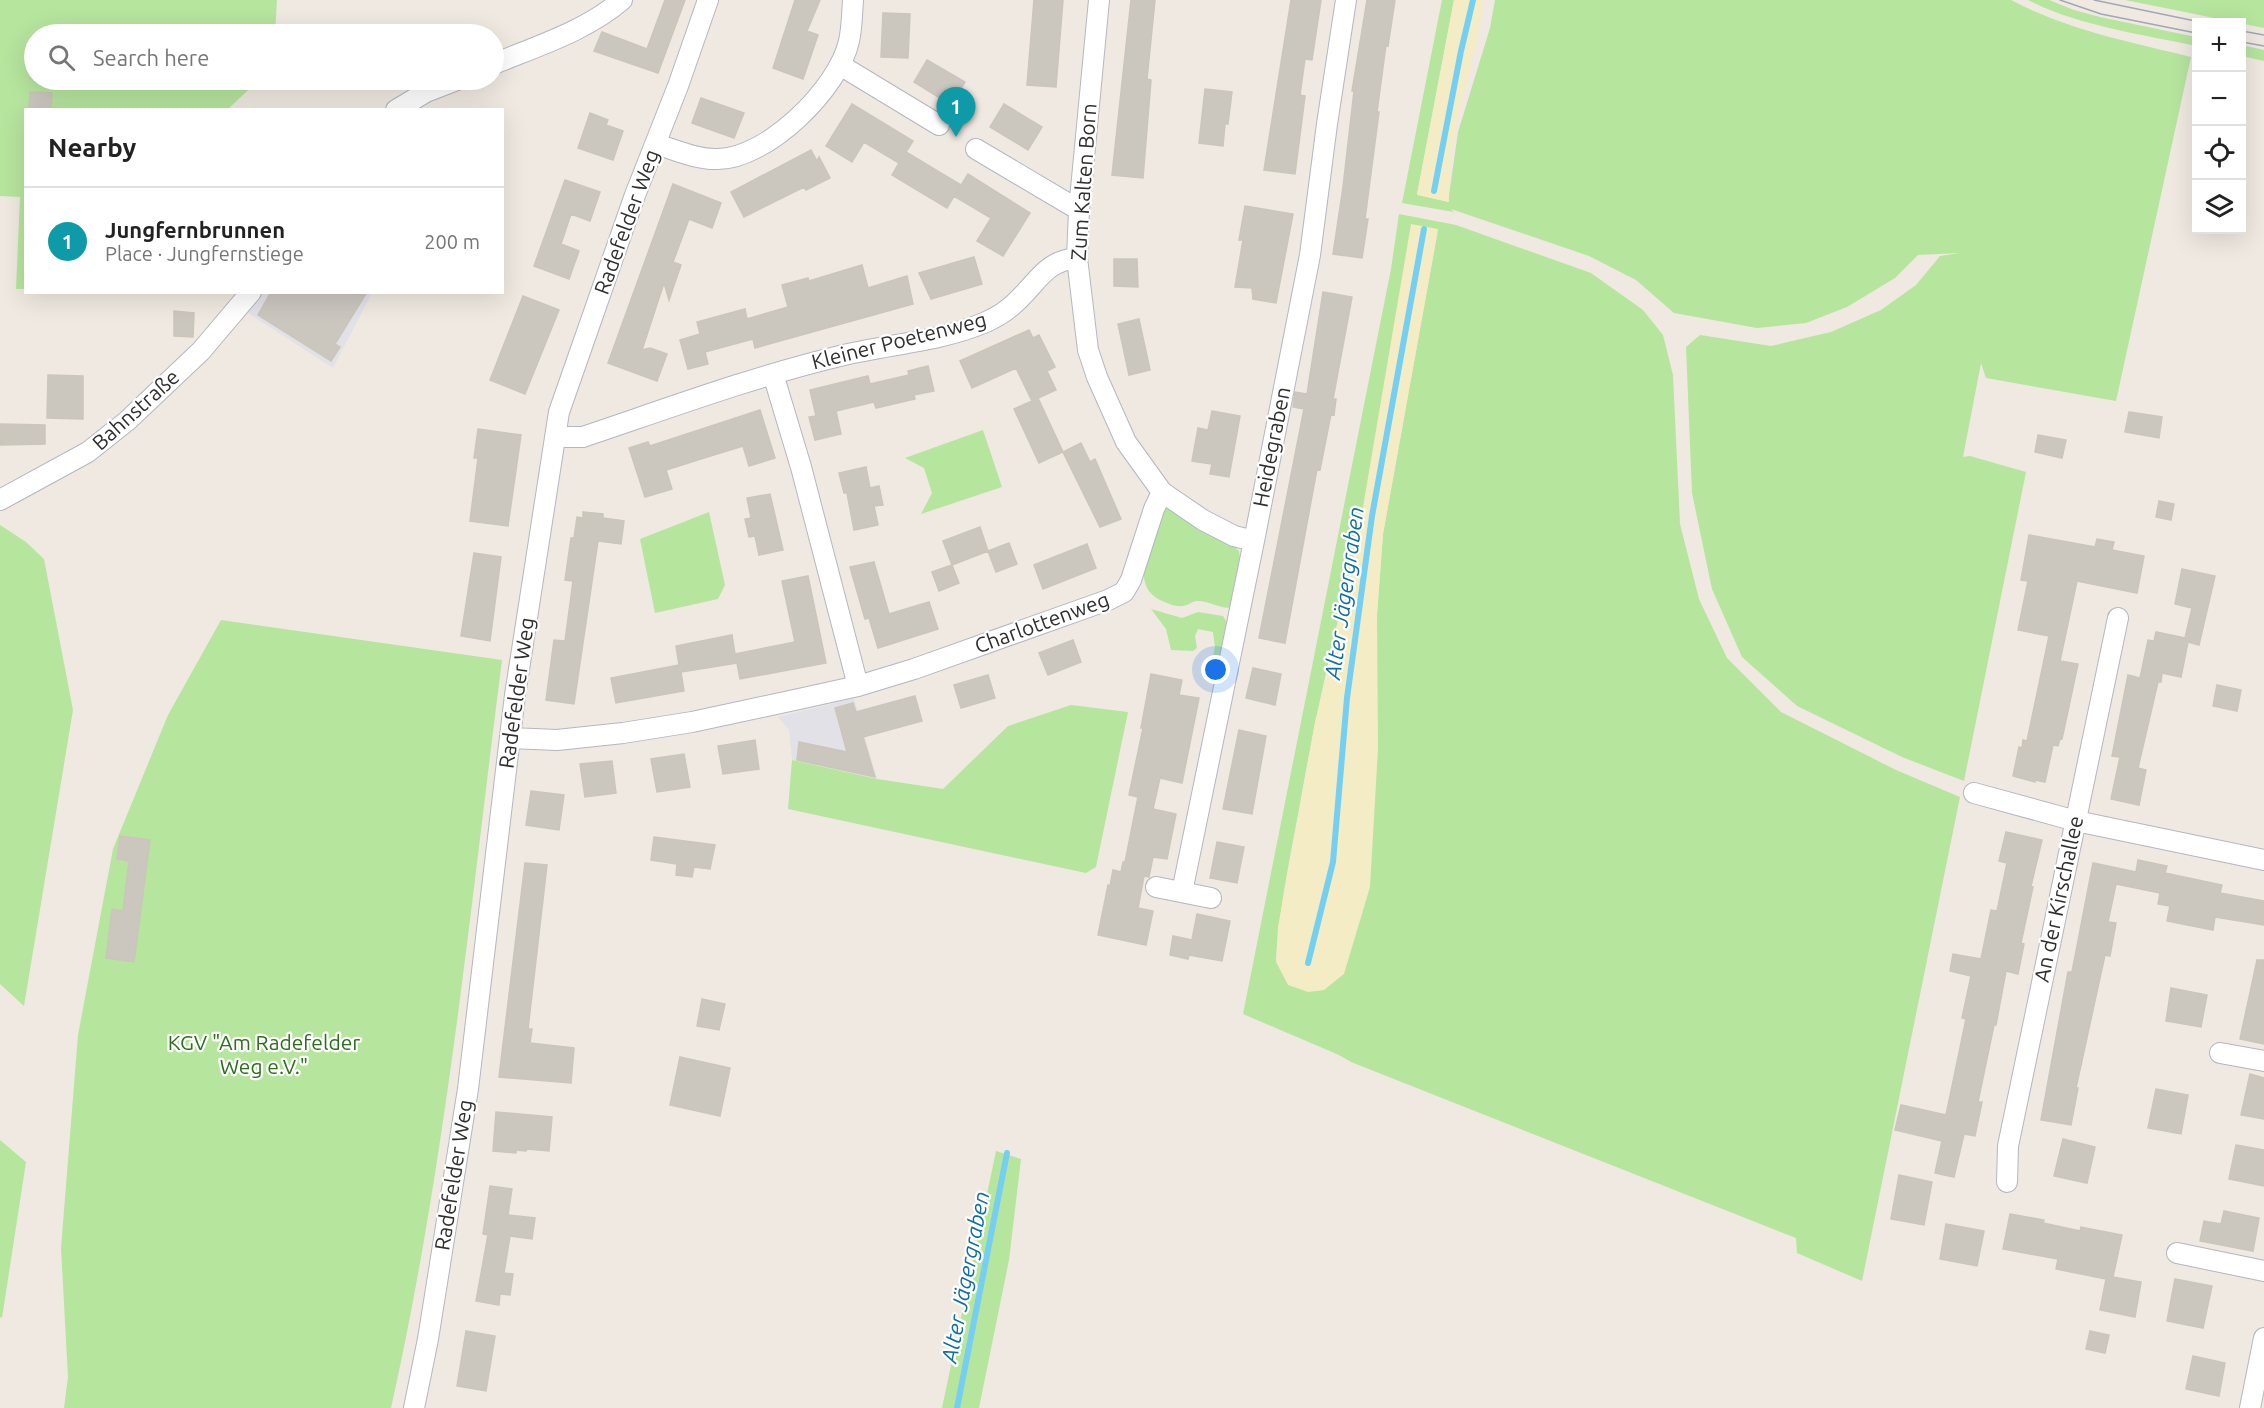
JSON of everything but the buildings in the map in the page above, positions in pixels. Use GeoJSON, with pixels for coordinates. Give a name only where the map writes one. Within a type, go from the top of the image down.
{"type":"FeatureCollection","features":[{"type":"Feature","properties":{"kind":"street"},"geometry":{"type":"LineString","coordinates":[[504,60],[608,13],[622,0]]}},
{"type":"Feature","properties":{"kind":"street","name":"Radefelder Weg"},"geometry":{"type":"LineString","coordinates":[[414,1408],[428,1339],[468,1089],[510,738],[555,437],[563,401],[634,195],[656,144],[708,0]]}},
{"type":"Feature","properties":{"kind":"street"},"geometry":{"type":"LineString","coordinates":[[656,144],[706,159],[721,159],[748,152],[779,134],[805,111],[840,65],[849,42],[854,0]]}},
{"type":"Feature","properties":{"kind":"street","name":"Zum Kalten Born"},"geometry":{"type":"LineString","coordinates":[[1099,0],[1079,210],[1077,258],[1088,350],[1097,377],[1126,442],[1162,492],[1203,520],[1234,537],[1254,541]]}},
{"type":"Feature","properties":{"kind":"street","name":"Heidegraben"},"geometry":{"type":"LineString","coordinates":[[1182,892],[1310,255],[1346,0]]}},
{"type":"Feature","properties":{"kind":"street"},"geometry":{"type":"LineString","coordinates":[[840,65],[939,125]]}},
{"type":"Feature","properties":{"kind":"street"},"geometry":{"type":"LineString","coordinates":[[399,108],[431,90]]}},
{"type":"Feature","properties":{"kind":"street"},"geometry":{"type":"LineString","coordinates":[[976,149],[1079,210]]}},
{"type":"Feature","properties":{"kind":"street","name":"Kleiner Poetenweg"},"geometry":{"type":"LineString","coordinates":[[555,437],[583,437],[773,374],[844,355],[940,335],[985,322],[1015,303],[1047,269],[1062,260],[1077,258]]}},
{"type":"Feature","properties":{"kind":"street","name":"Bahnstraße"},"geometry":{"type":"LineString","coordinates":[[0,500],[88,452],[127,421],[201,351],[249,294]]}},
{"type":"Feature","properties":{"kind":"street"},"geometry":{"type":"LineString","coordinates":[[773,374],[801,467],[858,686]]}},
{"type":"Feature","properties":{"kind":"street","name":"Charlottenweg"},"geometry":{"type":"LineString","coordinates":[[510,738],[557,741],[623,733],[692,722],[858,686],[914,669],[1108,600],[1124,592],[1131,580],[1154,509],[1162,492]]}},
{"type":"Feature","properties":{"kind":"street","name":"An der Kirschallee"},"geometry":{"type":"LineString","coordinates":[[2007,1182],[2008,1146],[2118,618]]}},
{"type":"Feature","properties":{"kind":"street"},"geometry":{"type":"LineString","coordinates":[[1974,793],[2076,821],[2264,860]]}},
{"type":"Feature","properties":{"kind":"street"},"geometry":{"type":"LineString","coordinates":[[1156,887],[1212,898]]}},
{"type":"Feature","properties":{"kind":"street"},"geometry":{"type":"LineString","coordinates":[[2220,1053],[2264,1061]]}},
{"type":"Feature","properties":{"kind":"street"},"geometry":{"type":"LineString","coordinates":[[2177,1253],[2264,1271]]}},
{"type":"Feature","properties":{"kind":"street"},"geometry":{"type":"LineString","coordinates":[[2250,1408],[2264,1338]]}},
{"type":"Feature","properties":{"kind":"shaded area"},"geometry":{"type":"Polygon","coordinates":[[[261,294],[371,294],[333,368],[248,313],[261,294]]]}},
{"type":"Feature","properties":{"kind":"shaded area"},"geometry":{"type":"Polygon","coordinates":[[[854,698],[877,779],[792,760],[789,730],[778,717],[854,698]]]}},
{"type":"Feature","properties":{"kind":"green space"},"geometry":{"type":"Polygon","coordinates":[[[0,0],[277,0],[276,24],[24,24],[24,90],[248,90],[229,108],[24,108],[24,289],[16,289],[20,197],[0,196],[0,0]]]}},
{"type":"Feature","properties":{"kind":"green space"},"geometry":{"type":"Polygon","coordinates":[[[1442,0],[1454,0],[1417,194],[1448,202],[1458,132],[1490,28],[1495,0],[2011,0],[2076,27],[2191,57],[2116,401],[1986,378],[1981,363],[1963,457],[1970,456],[2026,472],[1964,781],[1902,757],[1797,706],[1742,657],[1712,589],[1692,493],[1686,347],[1700,335],[1771,346],[1831,332],[1881,310],[1916,285],[1940,256],[1960,253],[1918,255],[1895,278],[1847,307],[1806,323],[1757,328],[1674,313],[1636,280],[1589,256],[1451,209],[1454,212],[1402,203],[1442,0]]]}},
{"type":"Feature","properties":{"kind":"green space"},"geometry":{"type":"Polygon","coordinates":[[[2028,0],[2049,0],[2100,17],[2192,36],[2192,45],[2089,23],[2028,0]]]}},
{"type":"Feature","properties":{"kind":"green space"},"geometry":{"type":"Polygon","coordinates":[[[2125,0],[2264,0],[2264,28],[2246,24],[2246,18],[2214,18],[2125,0]]]}},
{"type":"Feature","properties":{"kind":"green space"},"geometry":{"type":"Polygon","coordinates":[[[2246,46],[2264,50],[2264,61],[2246,57],[2246,46]]]}},
{"type":"Feature","properties":{"kind":"green space"},"geometry":{"type":"Polygon","coordinates":[[[1399,214],[1456,225],[1591,273],[1643,310],[1663,335],[1673,375],[1680,524],[1699,599],[1727,658],[1781,712],[1896,770],[1960,797],[1862,1281],[1797,1253],[1796,1238],[1351,1062],[1243,1014],[1391,269],[1399,214]],[[1438,230],[1332,647],[1287,874],[1276,962],[1377,615],[1383,534],[1438,230]]]}},
{"type":"Feature","properties":{"kind":"green space"},"geometry":{"type":"Polygon","coordinates":[[[983,430],[1002,487],[921,514],[932,493],[924,468],[905,458],[983,430]]]}},
{"type":"Feature","properties":{"kind":"green space"},"geometry":{"type":"Polygon","coordinates":[[[1168,508],[1232,544],[1239,551],[1240,559],[1232,605],[1228,608],[1200,601],[1177,606],[1160,600],[1150,593],[1145,583],[1145,559],[1162,511],[1168,508]]]}},
{"type":"Feature","properties":{"kind":"green space"},"geometry":{"type":"Polygon","coordinates":[[[709,512],[725,585],[718,599],[655,613],[640,539],[709,512]]]}},
{"type":"Feature","properties":{"kind":"green space"},"geometry":{"type":"Polygon","coordinates":[[[0,525],[26,542],[44,559],[73,710],[24,1006],[0,984],[0,525]]]}},
{"type":"Feature","properties":{"kind":"green space"},"geometry":{"type":"Polygon","coordinates":[[[1151,609],[1182,618],[1198,612],[1223,616],[1228,624],[1219,670],[1210,669],[1215,647],[1213,632],[1198,629],[1195,636],[1197,648],[1193,651],[1171,650],[1166,629],[1151,609]]]}},
{"type":"Feature","properties":{"kind":"green space","name":"KGV \"Am Radefelder Weg e.V.\""},"geometry":{"type":"Polygon","coordinates":[[[221,620],[502,660],[442,1129],[410,1315],[391,1408],[64,1408],[68,1377],[61,1248],[78,1035],[113,849],[168,715],[221,620]]]}},
{"type":"Feature","properties":{"kind":"green space"},"geometry":{"type":"Polygon","coordinates":[[[1071,705],[1128,712],[1096,867],[1086,873],[788,809],[792,760],[877,779],[943,789],[1008,726],[1071,705]]]}},
{"type":"Feature","properties":{"kind":"green space"},"geometry":{"type":"Polygon","coordinates":[[[0,1140],[26,1162],[2,1318],[0,1317],[0,1140]]]}},
{"type":"Feature","properties":{"kind":"green space"},"geometry":{"type":"Polygon","coordinates":[[[996,1151],[1021,1159],[1009,1260],[979,1408],[942,1408],[996,1151]]]}},
{"type":"Feature","properties":{"kind":"sand"},"geometry":{"type":"Polygon","coordinates":[[[1454,0],[1483,0],[1453,144],[1449,202],[1417,195],[1454,0]]]}},
{"type":"Feature","properties":{"kind":"sand"},"geometry":{"type":"Polygon","coordinates":[[[1411,224],[1438,229],[1383,534],[1377,615],[1378,749],[1370,887],[1344,974],[1324,990],[1308,992],[1288,985],[1276,962],[1278,927],[1315,722],[1354,560],[1411,224]]]}},
{"type":"Feature","properties":{"kind":"waterway","name":"Alter Jägergraben"},"geometry":{"type":"LineString","coordinates":[[1434,191],[1473,0]]}},
{"type":"Feature","properties":{"kind":"waterway","name":"Alter Jägergraben"},"geometry":{"type":"LineString","coordinates":[[1308,963],[1333,862],[1347,698],[1372,516],[1424,229]]}},
{"type":"Feature","properties":{"kind":"waterway","name":"Alter Jägergraben"},"geometry":{"type":"LineString","coordinates":[[957,1408],[1007,1153]]}},
{"type":"Feature","properties":{"kind":"tram line"},"geometry":{"type":"LineString","coordinates":[[2060,0],[2101,14],[2192,32]]}},
{"type":"Feature","properties":{"kind":"tram line"},"geometry":{"type":"LineString","coordinates":[[2094,0],[2192,20]]}},
{"type":"Feature","properties":{"kind":"tram line"},"geometry":{"type":"LineString","coordinates":[[2246,32],[2264,35]]}},
{"type":"Feature","properties":{"kind":"tram line"},"geometry":{"type":"LineString","coordinates":[[2246,43],[2264,46]]}},
{"type":"Feature","properties":{"kind":"place","name":"Jungfernbrunnen"},"geometry":{"type":"Point","coordinates":[956,137]}}]}
